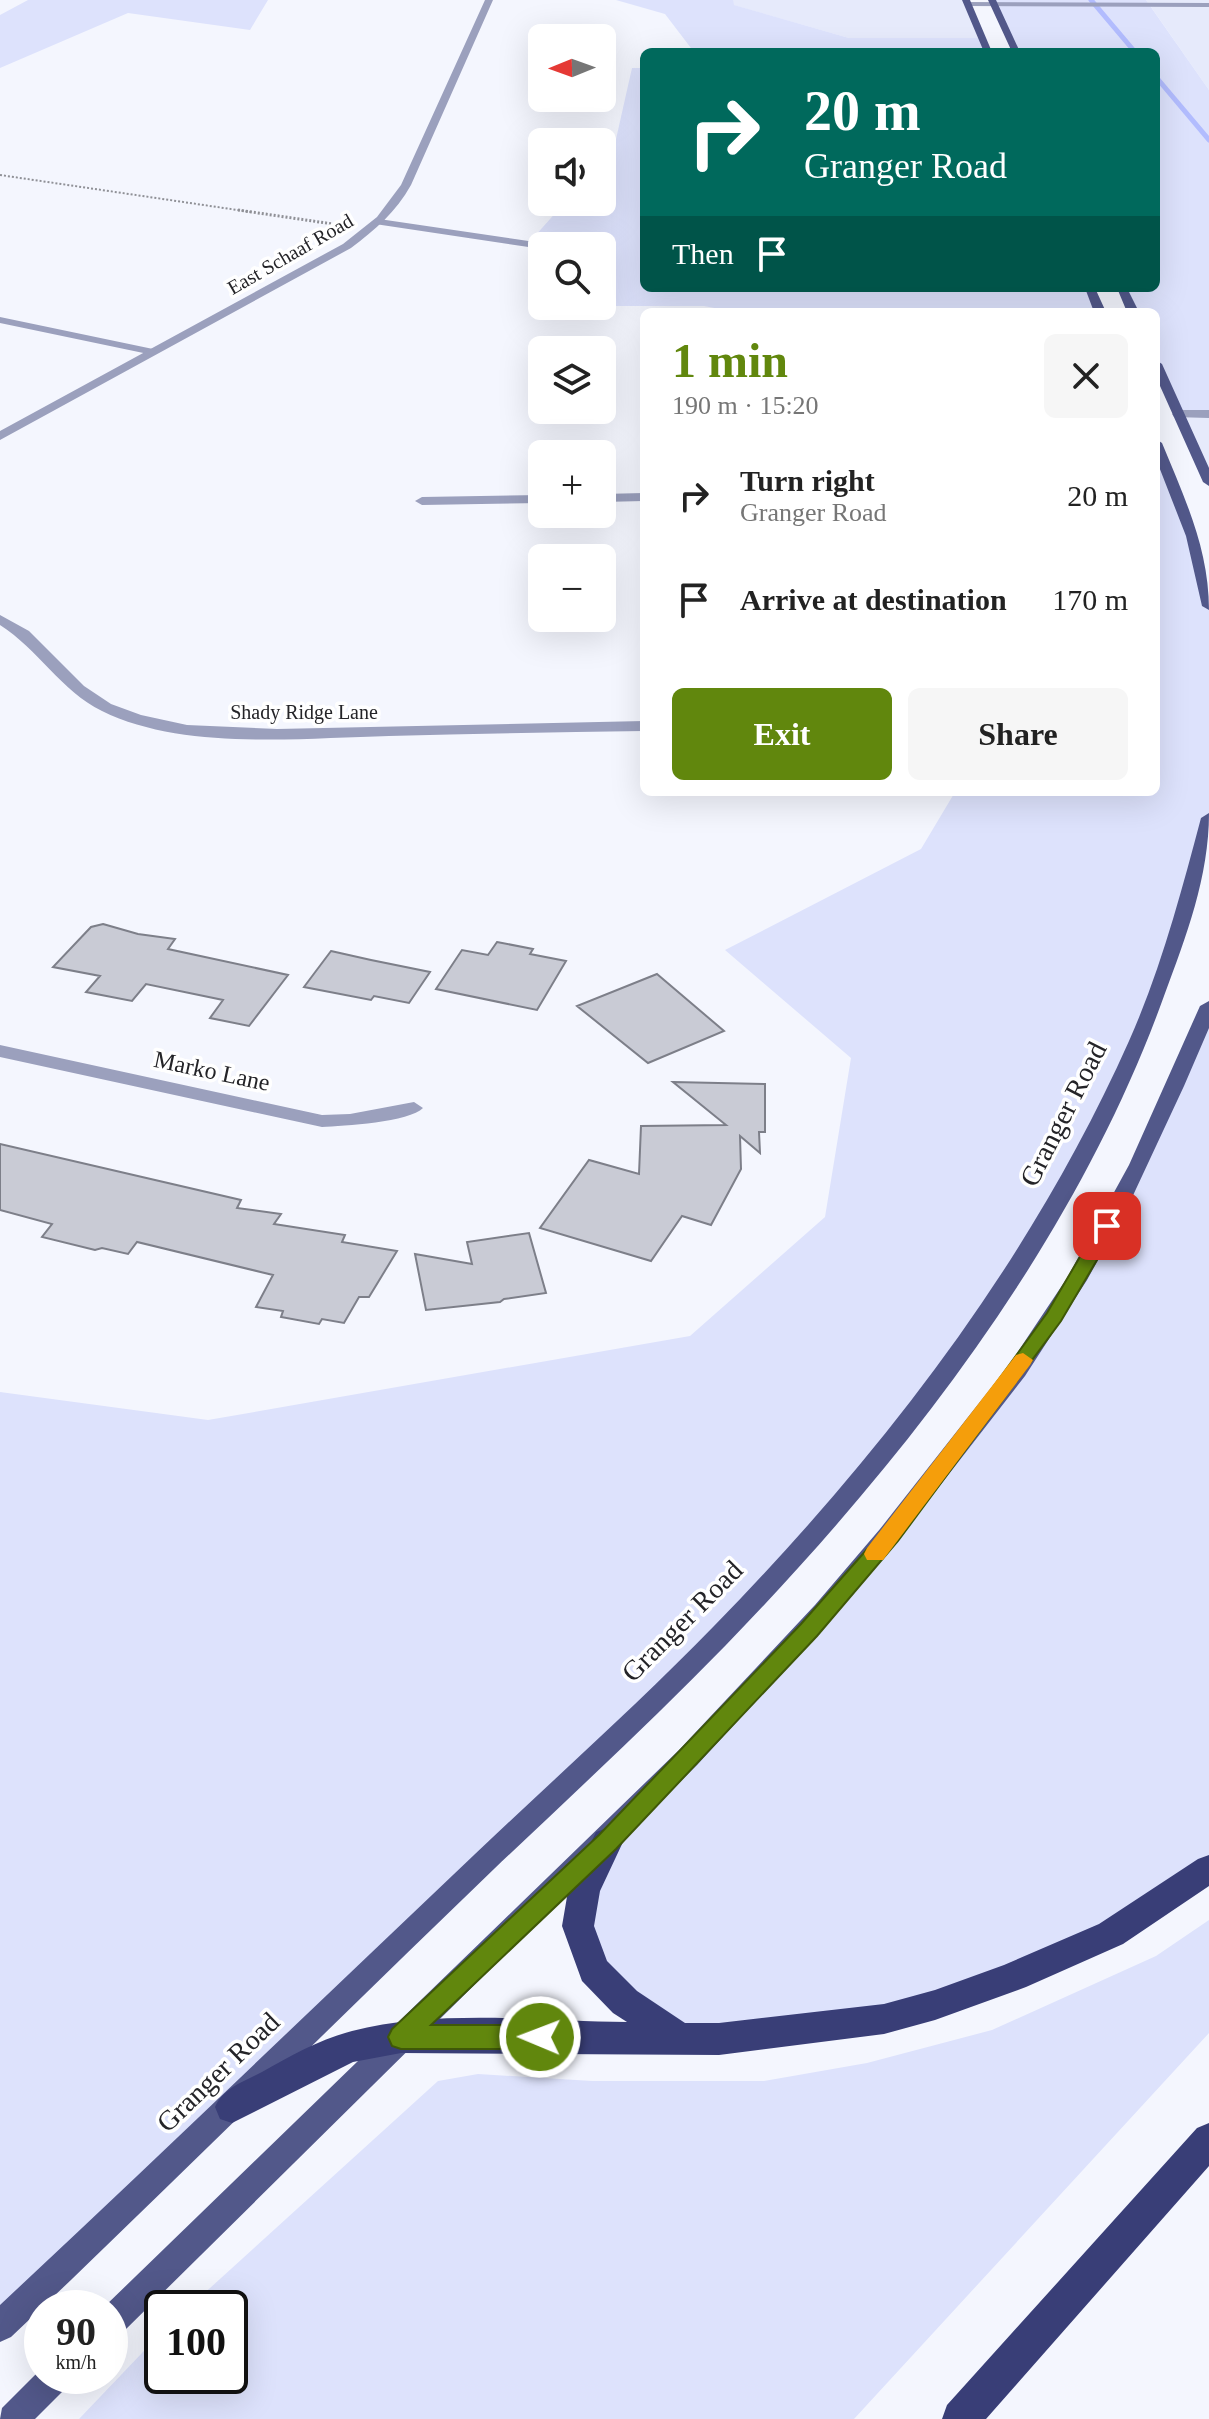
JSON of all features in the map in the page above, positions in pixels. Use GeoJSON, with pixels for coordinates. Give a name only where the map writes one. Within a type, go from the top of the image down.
{"type":"FeatureCollection","features":[{"type":"Feature","properties":{"kind":"highway"},"geometry":{"type":"LineString","coordinates":[[607,1842],[584,1891],[578,1926],[594,1970],[625,2002],[681,2039]]}},
{"type":"Feature","properties":{"kind":"highway"},"geometry":{"type":"LineString","coordinates":[[232,2107],[298,2070],[350,2047],[401,2037],[719,2039],[884,2019],[935,2005],[1014,1976],[1111,1934],[1209,1869]]}},
{"type":"Feature","properties":{"kind":"highway"},"geometry":{"type":"LineString","coordinates":[[961,2419],[1209,2140]]}},
{"type":"Feature","properties":{"kind":"main road"},"geometry":{"type":"LineString","coordinates":[[966,2],[986,48]]}},
{"type":"Feature","properties":{"kind":"main road"},"geometry":{"type":"LineString","coordinates":[[993,2],[1014,48]]}},
{"type":"Feature","properties":{"kind":"main road"},"geometry":{"type":"LineString","coordinates":[[1160,376],[1173,414],[1209,482]]}},
{"type":"Feature","properties":{"kind":"main road"},"geometry":{"type":"LineString","coordinates":[[1160,453],[1193,536],[1209,606]]}},
{"type":"Feature","properties":{"kind":"main road","name":"Granger Road"},"geometry":{"type":"LineString","coordinates":[[0,2326],[232,2107],[752,1602],[932,1391],[1003,1292],[1107,1112],[1172,959],[1195,884],[1209,818]]}},
{"type":"Feature","properties":{"kind":"main road"},"geometry":{"type":"LineString","coordinates":[[128,2305],[401,2037],[607,1842],[788,1654],[891,1535],[1054,1317],[1107,1226],[1162,1121],[1209,1006]]}},
{"type":"Feature","properties":{"kind":"main road"},"geometry":{"type":"LineString","coordinates":[[13,2419],[38,2394]]}},
{"type":"Feature","properties":{"kind":"street","name":"East Schaaf Road"},"geometry":{"type":"LineString","coordinates":[[0,436],[347,246],[374,225],[402,193],[489,0]]}},
{"type":"Feature","properties":{"kind":"street"},"geometry":{"type":"LineString","coordinates":[[966,2],[1209,5]]}},
{"type":"Feature","properties":{"kind":"street"},"geometry":{"type":"LineString","coordinates":[[374,225],[528,244]]}},
{"type":"Feature","properties":{"kind":"street"},"geometry":{"type":"LineString","coordinates":[[0,320],[153,352]]}},
{"type":"Feature","properties":{"kind":"street"},"geometry":{"type":"LineString","coordinates":[[1173,414],[1209,414]]}},
{"type":"Feature","properties":{"kind":"street"},"geometry":{"type":"LineString","coordinates":[[616,498],[640,497]]}},
{"type":"Feature","properties":{"kind":"street"},"geometry":{"type":"LineString","coordinates":[[422,501],[528,499]]}},
{"type":"Feature","properties":{"kind":"street","name":"Shady Ridge Lane"},"geometry":{"type":"LineString","coordinates":[[0,619],[24,634],[79,689],[106,707],[137,719],[187,730],[277,734],[640,726]]}},
{"type":"Feature","properties":{"kind":"street","name":"Marko Lane"},"geometry":{"type":"LineString","coordinates":[[0,1051],[322,1121],[350,1120],[414,1108]]}},
{"type":"Feature","properties":{"kind":"path"},"geometry":{"type":"LineString","coordinates":[[0,175],[374,225]]}},
{"type":"Feature","properties":{"kind":"shaded area"},"geometry":{"type":"Polygon","coordinates":[[[28,0],[268,0],[250,30],[128,13],[0,68],[0,15],[28,0]]]}},
{"type":"Feature","properties":{"kind":"shaded area"},"geometry":{"type":"Polygon","coordinates":[[[616,0],[733,0],[734,5],[849,38],[982,38],[986,48],[691,48],[665,14],[616,0]]]}},
{"type":"Feature","properties":{"kind":"shaded area"},"geometry":{"type":"Polygon","coordinates":[[[733,0],[966,0],[982,38],[849,38],[733,5],[733,0]]]}},
{"type":"Feature","properties":{"kind":"shaded area"},"geometry":{"type":"Polygon","coordinates":[[[992,0],[1146,0],[1209,90],[1209,414],[1178,414],[1160,373],[1160,308],[1131,308],[1124,292],[1160,292],[1160,48],[1014,48],[992,0]]]}},
{"type":"Feature","properties":{"kind":"shaded area"},"geometry":{"type":"Polygon","coordinates":[[[1146,0],[1209,0],[1209,90],[1149,4],[1146,0]]]}},
{"type":"Feature","properties":{"kind":"shaded area"},"geometry":{"type":"Polygon","coordinates":[[[632,68],[640,68],[640,292],[1092,292],[1098,308],[616,306],[616,232],[539,232],[553,216],[616,216],[616,139],[632,68]]]}},
{"type":"Feature","properties":{"kind":"shaded area"},"geometry":{"type":"Polygon","coordinates":[[[1178,414],[1209,414],[1209,482],[1178,414]]]}},
{"type":"Feature","properties":{"kind":"shaded area"},"geometry":{"type":"Polygon","coordinates":[[[1160,454],[1204,577],[1209,606],[1209,818],[1195,884],[1146,1024],[1003,1292],[752,1602],[37,2290],[24,2290],[24,2303],[0,2326],[0,1392],[208,1420],[690,1336],[825,1217],[851,1058],[725,950],[921,849],[953,796],[1160,796],[1160,454]]]}},
{"type":"Feature","properties":{"kind":"shaded area"},"geometry":{"type":"Polygon","coordinates":[[[1209,1006],[1209,1869],[1111,1934],[935,2005],[681,2039],[594,1970],[584,1891],[607,1842],[788,1654],[1054,1317],[1209,1006]]]}},
{"type":"Feature","properties":{"kind":"shaded area"},"geometry":{"type":"Polygon","coordinates":[[[1209,1920],[1209,2033],[854,2419],[79,2419],[103,2394],[128,2394],[128,2368],[144,2351],[144,2394],[248,2394],[248,2290],[208,2290],[438,2081],[478,2074],[592,2081],[764,2081],[867,2063],[992,2030],[1156,1956],[1209,1920]]]}},
{"type":"Feature","properties":{"kind":"building"},"geometry":{"type":"Polygon","coordinates":[[[103,924],[138,934],[175,939],[168,949],[288,975],[249,1026],[210,1018],[223,1000],[146,984],[132,1001],[86,992],[100,976],[53,967],[91,927],[103,924]]]}},
{"type":"Feature","properties":{"kind":"building"},"geometry":{"type":"Polygon","coordinates":[[[497,942],[533,949],[530,954],[566,961],[537,1010],[436,989],[462,950],[488,955],[497,942]]]}},
{"type":"Feature","properties":{"kind":"building"},"geometry":{"type":"Polygon","coordinates":[[[331,951],[430,972],[409,1003],[374,996],[371,1000],[304,987],[331,951]]]}},
{"type":"Feature","properties":{"kind":"building"},"geometry":{"type":"Polygon","coordinates":[[[657,974],[724,1031],[648,1063],[577,1006],[657,974]]]}},
{"type":"Feature","properties":{"kind":"building"},"geometry":{"type":"Polygon","coordinates":[[[673,1082],[765,1084],[765,1132],[759,1132],[760,1153],[740,1136],[741,1169],[711,1225],[682,1216],[651,1261],[540,1228],[589,1160],[639,1174],[641,1126],[726,1125],[673,1082]]]}},
{"type":"Feature","properties":{"kind":"building"},"geometry":{"type":"Polygon","coordinates":[[[0,1144],[241,1200],[237,1208],[281,1214],[274,1224],[345,1235],[342,1242],[397,1251],[369,1297],[359,1297],[344,1323],[322,1319],[319,1324],[281,1317],[283,1311],[256,1307],[273,1275],[137,1242],[128,1254],[102,1248],[95,1250],[42,1237],[52,1224],[0,1210],[0,1144]]]}},
{"type":"Feature","properties":{"kind":"building"},"geometry":{"type":"Polygon","coordinates":[[[529,1233],[546,1293],[500,1302],[426,1310],[415,1254],[472,1264],[467,1242],[529,1233]]]}},
{"type":"Feature","properties":{"kind":"waterway"},"geometry":{"type":"LineString","coordinates":[[1091,0],[1132,48]]}},
{"type":"Feature","properties":{"kind":"waterway"},"geometry":{"type":"LineString","coordinates":[[1160,82],[1209,140]]}},
{"type":"Feature","properties":{"kind":"slow traffic"},"geometry":{"type":"LineString","coordinates":[[875,1554],[1023,1360]]}},
{"type":"Feature","properties":{"kind":"route"},"geometry":{"type":"LineString","coordinates":[[540,2037],[401,2037],[607,1842],[809,1630],[891,1535],[990,1406],[1054,1317],[1107,1226]]}}]}
